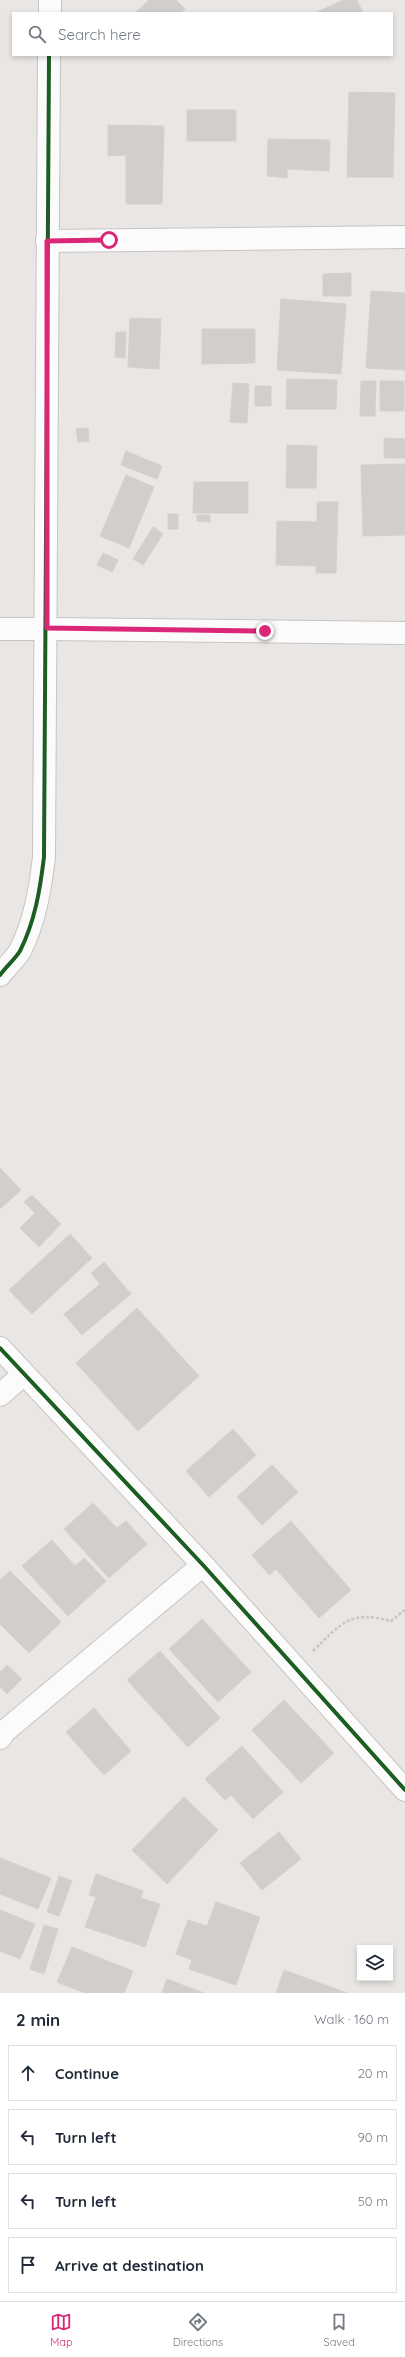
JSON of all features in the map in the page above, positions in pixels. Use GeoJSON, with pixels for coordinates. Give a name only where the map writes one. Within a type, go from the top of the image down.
{"type":"FeatureCollection","features":[{"type":"Feature","properties":{"kind":"street"},"geometry":{"type":"LineString","coordinates":[[50,0],[50,12]]}},
{"type":"Feature","properties":{"kind":"street"},"geometry":{"type":"LineString","coordinates":[[0,975],[19,952],[33,918],[40,891],[44,858],[47,628],[47,241],[49,56]]}},
{"type":"Feature","properties":{"kind":"street"},"geometry":{"type":"LineString","coordinates":[[47,241],[405,237]]}},
{"type":"Feature","properties":{"kind":"street"},"geometry":{"type":"LineString","coordinates":[[0,629],[47,628],[405,633]]}},
{"type":"Feature","properties":{"kind":"street"},"geometry":{"type":"LineString","coordinates":[[0,1348],[203,1565],[405,1790]]}},
{"type":"Feature","properties":{"kind":"street"},"geometry":{"type":"LineString","coordinates":[[0,1395],[24,1374]]}},
{"type":"Feature","properties":{"kind":"street"},"geometry":{"type":"LineString","coordinates":[[0,1738],[6,1731],[203,1565]]}},
{"type":"Feature","properties":{"kind":"path"},"geometry":{"type":"LineString","coordinates":[[295,1668],[349,1618],[371,1616],[391,1621],[405,1610]]}},
{"type":"Feature","properties":{"kind":"building"},"geometry":{"type":"Polygon","coordinates":[[[149,0],[176,0],[185,9],[181,12],[136,12],[149,0]]]}},
{"type":"Feature","properties":{"kind":"building"},"geometry":{"type":"Polygon","coordinates":[[[343,0],[357,0],[363,12],[317,12],[343,0]]]}},
{"type":"Feature","properties":{"kind":"building"},"geometry":{"type":"Polygon","coordinates":[[[349,92],[395,93],[393,177],[347,177],[349,92]]]}},
{"type":"Feature","properties":{"kind":"building"},"geometry":{"type":"Polygon","coordinates":[[[187,110],[236,110],[236,141],[187,141],[187,110]]]}},
{"type":"Feature","properties":{"kind":"building"},"geometry":{"type":"Polygon","coordinates":[[[108,125],[164,126],[162,204],[126,204],[126,155],[108,156],[108,125]]]}},
{"type":"Feature","properties":{"kind":"building"},"geometry":{"type":"Polygon","coordinates":[[[268,139],[330,140],[329,171],[287,169],[287,178],[267,176],[268,139]]]}},
{"type":"Feature","properties":{"kind":"building"},"geometry":{"type":"Polygon","coordinates":[[[351,273],[351,296],[323,296],[323,274],[351,273]]]}},
{"type":"Feature","properties":{"kind":"building"},"geometry":{"type":"Polygon","coordinates":[[[371,291],[405,293],[405,370],[366,368],[371,291]]]}},
{"type":"Feature","properties":{"kind":"building"},"geometry":{"type":"Polygon","coordinates":[[[281,299],[346,304],[341,374],[277,370],[281,299]]]}},
{"type":"Feature","properties":{"kind":"building"},"geometry":{"type":"Polygon","coordinates":[[[130,318],[161,319],[159,369],[128,367],[130,318]]]}},
{"type":"Feature","properties":{"kind":"building"},"geometry":{"type":"Polygon","coordinates":[[[202,329],[255,329],[255,363],[202,364],[202,329]]]}},
{"type":"Feature","properties":{"kind":"building"},"geometry":{"type":"Polygon","coordinates":[[[116,332],[126,332],[125,358],[115,357],[116,332]]]}},
{"type":"Feature","properties":{"kind":"building"},"geometry":{"type":"Polygon","coordinates":[[[287,379],[337,380],[336,409],[286,409],[287,379]]]}},
{"type":"Feature","properties":{"kind":"building"},"geometry":{"type":"Polygon","coordinates":[[[361,381],[376,381],[375,416],[360,416],[361,381]]]}},
{"type":"Feature","properties":{"kind":"building"},"geometry":{"type":"Polygon","coordinates":[[[380,381],[404,381],[404,411],[380,411],[380,381]]]}},
{"type":"Feature","properties":{"kind":"building"},"geometry":{"type":"Polygon","coordinates":[[[233,383],[249,384],[247,423],[230,422],[233,383]]]}},
{"type":"Feature","properties":{"kind":"building"},"geometry":{"type":"Polygon","coordinates":[[[255,386],[271,386],[271,406],[255,406],[255,386]]]}},
{"type":"Feature","properties":{"kind":"building"},"geometry":{"type":"Polygon","coordinates":[[[88,428],[89,441],[78,442],[76,429],[88,428]]]}},
{"type":"Feature","properties":{"kind":"building"},"geometry":{"type":"Polygon","coordinates":[[[384,438],[405,439],[405,458],[384,458],[384,438]]]}},
{"type":"Feature","properties":{"kind":"building"},"geometry":{"type":"Polygon","coordinates":[[[287,445],[317,446],[316,488],[286,488],[287,445]]]}},
{"type":"Feature","properties":{"kind":"building"},"geometry":{"type":"Polygon","coordinates":[[[126,451],[162,466],[157,479],[121,465],[126,451]]]}},
{"type":"Feature","properties":{"kind":"building"},"geometry":{"type":"Polygon","coordinates":[[[405,464],[405,535],[363,536],[361,465],[405,464]]]}},
{"type":"Feature","properties":{"kind":"building"},"geometry":{"type":"Polygon","coordinates":[[[126,475],[154,487],[129,548],[100,536],[126,475]]]}},
{"type":"Feature","properties":{"kind":"building"},"geometry":{"type":"Polygon","coordinates":[[[194,482],[248,482],[248,513],[193,513],[194,482]]]}},
{"type":"Feature","properties":{"kind":"building"},"geometry":{"type":"Polygon","coordinates":[[[317,502],[338,502],[336,573],[316,573],[316,566],[276,565],[277,521],[317,522],[317,502]]]}},
{"type":"Feature","properties":{"kind":"building"},"geometry":{"type":"Polygon","coordinates":[[[168,514],[178,514],[178,529],[168,529],[168,514]]]}},
{"type":"Feature","properties":{"kind":"building"},"geometry":{"type":"Polygon","coordinates":[[[197,515],[210,515],[210,522],[197,521],[197,515]]]}},
{"type":"Feature","properties":{"kind":"building"},"geometry":{"type":"Polygon","coordinates":[[[153,527],[163,534],[143,565],[133,559],[153,527]]]}},
{"type":"Feature","properties":{"kind":"building"},"geometry":{"type":"Polygon","coordinates":[[[103,553],[118,560],[112,572],[97,565],[103,553]]]}},
{"type":"Feature","properties":{"kind":"building"},"geometry":{"type":"Polygon","coordinates":[[[0,1168],[21,1190],[0,1209],[0,1168]]]}},
{"type":"Feature","properties":{"kind":"building"},"geometry":{"type":"Polygon","coordinates":[[[32,1195],[61,1224],[39,1247],[20,1228],[35,1213],[24,1202],[32,1195]]]}},
{"type":"Feature","properties":{"kind":"building"},"geometry":{"type":"Polygon","coordinates":[[[70,1234],[92,1258],[32,1314],[9,1290],[70,1234]]]}},
{"type":"Feature","properties":{"kind":"building"},"geometry":{"type":"Polygon","coordinates":[[[104,1262],[131,1294],[82,1335],[64,1314],[100,1284],[91,1273],[104,1262]]]}},
{"type":"Feature","properties":{"kind":"building"},"geometry":{"type":"Polygon","coordinates":[[[137,1308],[199,1376],[138,1431],[76,1363],[137,1308]]]}},
{"type":"Feature","properties":{"kind":"building"},"geometry":{"type":"Polygon","coordinates":[[[233,1429],[256,1455],[209,1497],[186,1471],[233,1429]]]}},
{"type":"Feature","properties":{"kind":"building"},"geometry":{"type":"Polygon","coordinates":[[[272,1465],[298,1492],[262,1525],[237,1497],[272,1465]]]}},
{"type":"Feature","properties":{"kind":"building"},"geometry":{"type":"Polygon","coordinates":[[[93,1503],[117,1528],[126,1521],[147,1544],[109,1578],[64,1529],[93,1503]]]}},
{"type":"Feature","properties":{"kind":"building"},"geometry":{"type":"Polygon","coordinates":[[[291,1521],[351,1590],[319,1618],[276,1569],[269,1575],[252,1555],[291,1521]]]}},
{"type":"Feature","properties":{"kind":"building"},"geometry":{"type":"Polygon","coordinates":[[[52,1540],[75,1566],[84,1558],[106,1581],[68,1616],[22,1566],[52,1540]]]}},
{"type":"Feature","properties":{"kind":"building"},"geometry":{"type":"Polygon","coordinates":[[[10,1571],[61,1622],[29,1653],[0,1624],[0,1580],[10,1571]]]}},
{"type":"Feature","properties":{"kind":"building"},"geometry":{"type":"Polygon","coordinates":[[[202,1619],[251,1672],[218,1702],[169,1649],[202,1619]]]}},
{"type":"Feature","properties":{"kind":"building"},"geometry":{"type":"Polygon","coordinates":[[[160,1651],[220,1718],[188,1747],[127,1680],[160,1651]]]}},
{"type":"Feature","properties":{"kind":"building"},"geometry":{"type":"Polygon","coordinates":[[[7,1665],[22,1679],[7,1694],[0,1687],[0,1672],[7,1665]]]}},
{"type":"Feature","properties":{"kind":"building"},"geometry":{"type":"Polygon","coordinates":[[[284,1700],[334,1753],[301,1783],[252,1730],[284,1700]]]}},
{"type":"Feature","properties":{"kind":"building"},"geometry":{"type":"Polygon","coordinates":[[[94,1708],[131,1751],[104,1775],[66,1732],[94,1708]]]}},
{"type":"Feature","properties":{"kind":"building"},"geometry":{"type":"Polygon","coordinates":[[[242,1746],[283,1792],[253,1819],[231,1795],[225,1800],[205,1779],[242,1746]]]}},
{"type":"Feature","properties":{"kind":"building"},"geometry":{"type":"Polygon","coordinates":[[[184,1797],[218,1830],[167,1884],[132,1850],[184,1797]]]}},
{"type":"Feature","properties":{"kind":"building"},"geometry":{"type":"Polygon","coordinates":[[[279,1832],[301,1859],[262,1890],[240,1863],[279,1832]]]}},
{"type":"Feature","properties":{"kind":"building"},"geometry":{"type":"Polygon","coordinates":[[[0,1858],[51,1878],[38,1909],[0,1894],[0,1858]]]}},
{"type":"Feature","properties":{"kind":"building"},"geometry":{"type":"Polygon","coordinates":[[[96,1874],[143,1891],[141,1898],[160,1904],[145,1947],[85,1927],[96,1897],[89,1895],[96,1874]]]}},
{"type":"Feature","properties":{"kind":"building"},"geometry":{"type":"Polygon","coordinates":[[[59,1876],[72,1881],[59,1916],[47,1912],[59,1876]]]}},
{"type":"Feature","properties":{"kind":"building"},"geometry":{"type":"Polygon","coordinates":[[[216,1902],[260,1917],[236,1985],[189,1969],[192,1960],[176,1954],[188,1920],[207,1926],[216,1902]]]}},
{"type":"Feature","properties":{"kind":"building"},"geometry":{"type":"Polygon","coordinates":[[[0,1910],[35,1924],[20,1959],[0,1951],[0,1910]]]}},
{"type":"Feature","properties":{"kind":"building"},"geometry":{"type":"Polygon","coordinates":[[[44,1925],[58,1929],[44,1974],[30,1969],[44,1925]]]}},
{"type":"Feature","properties":{"kind":"building"},"geometry":{"type":"Polygon","coordinates":[[[72,1947],[133,1971],[124,1993],[85,1993],[57,1982],[72,1947]]]}},
{"type":"Feature","properties":{"kind":"building"},"geometry":{"type":"Polygon","coordinates":[[[284,1970],[347,1993],[276,1993],[284,1970]]]}},
{"type":"Feature","properties":{"kind":"building"},"geometry":{"type":"Polygon","coordinates":[[[167,1979],[204,1993],[162,1993],[167,1979]]]}},
{"type":"Feature","properties":{"kind":"cycle path"},"geometry":{"type":"LineString","coordinates":[[0,975],[20,951],[30,928],[39,893],[44,857],[49,56]]}},
{"type":"Feature","properties":{"kind":"cycle path"},"geometry":{"type":"LineString","coordinates":[[0,1348],[203,1565],[405,1790]]}},
{"type":"Feature","properties":{"kind":"route"},"geometry":{"type":"LineString","coordinates":[[109,240],[47,241],[47,628],[265,631]]}}]}
